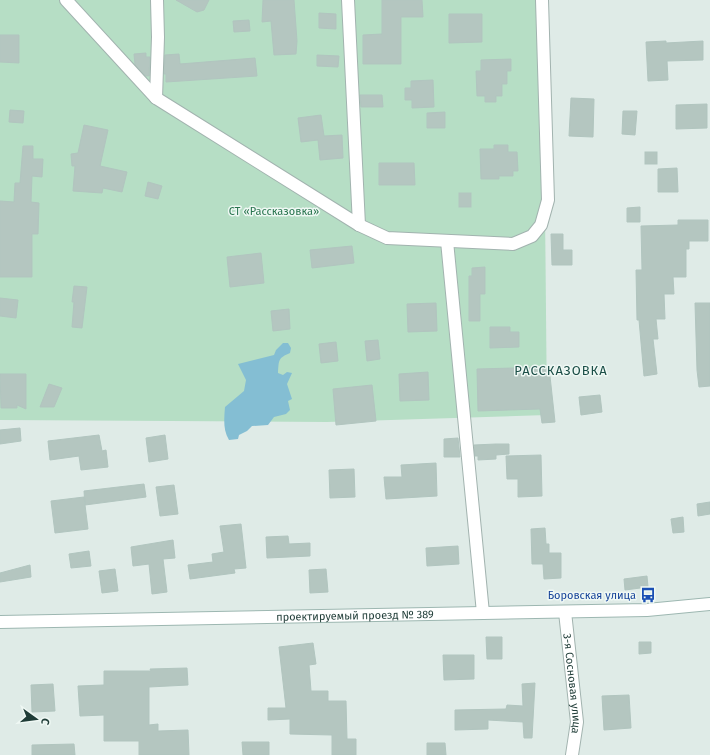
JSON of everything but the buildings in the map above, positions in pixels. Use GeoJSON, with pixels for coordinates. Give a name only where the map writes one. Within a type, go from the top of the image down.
{"type":"FeatureCollection","features":[{"type":"Feature","properties":{"kind":"street"},"geometry":{"type":"LineString","coordinates":[[66,0],[156,98],[359,225],[387,238],[513,244],[532,236],[541,225],[548,200],[542,0]]}},
{"type":"Feature","properties":{"kind":"street"},"geometry":{"type":"LineString","coordinates":[[156,98],[158,37],[157,0]]}},
{"type":"Feature","properties":{"kind":"street"},"geometry":{"type":"LineString","coordinates":[[348,0],[359,225]]}},
{"type":"Feature","properties":{"kind":"street"},"geometry":{"type":"LineString","coordinates":[[447,241],[483,613]]}},
{"type":"Feature","properties":{"kind":"street","name":"проектируемый проезд № 389"},"geometry":{"type":"LineString","coordinates":[[0,622],[647,610],[710,604]]}},
{"type":"Feature","properties":{"kind":"street","name":"3-я Сосновая улица"},"geometry":{"type":"LineString","coordinates":[[566,612],[577,722],[572,755]]}},
{"type":"Feature","properties":{"kind":"green space","name":"СТ «Рассказовка»"},"geometry":{"type":"Polygon","coordinates":[[[0,0],[543,0],[547,415],[327,422],[0,420],[0,0]]]}},
{"type":"Feature","properties":{"kind":"water"},"geometry":{"type":"Polygon","coordinates":[[[283,343],[288,343],[291,348],[290,353],[281,358],[278,373],[283,375],[287,372],[292,373],[287,384],[292,399],[288,401],[290,410],[286,414],[274,417],[268,425],[252,426],[247,431],[239,435],[238,439],[229,440],[224,420],[225,407],[244,391],[246,380],[238,364],[274,355],[276,350],[283,343]]]}},
{"type":"Feature","properties":{"kind":"place","name":"Боровская улица"},"geometry":{"type":"Point","coordinates":[648,595]}},
{"type":"Feature","properties":{"kind":"district","name":"РАССКАЗОВКА"},"geometry":{"type":"Point","coordinates":[561,370]}}]}
